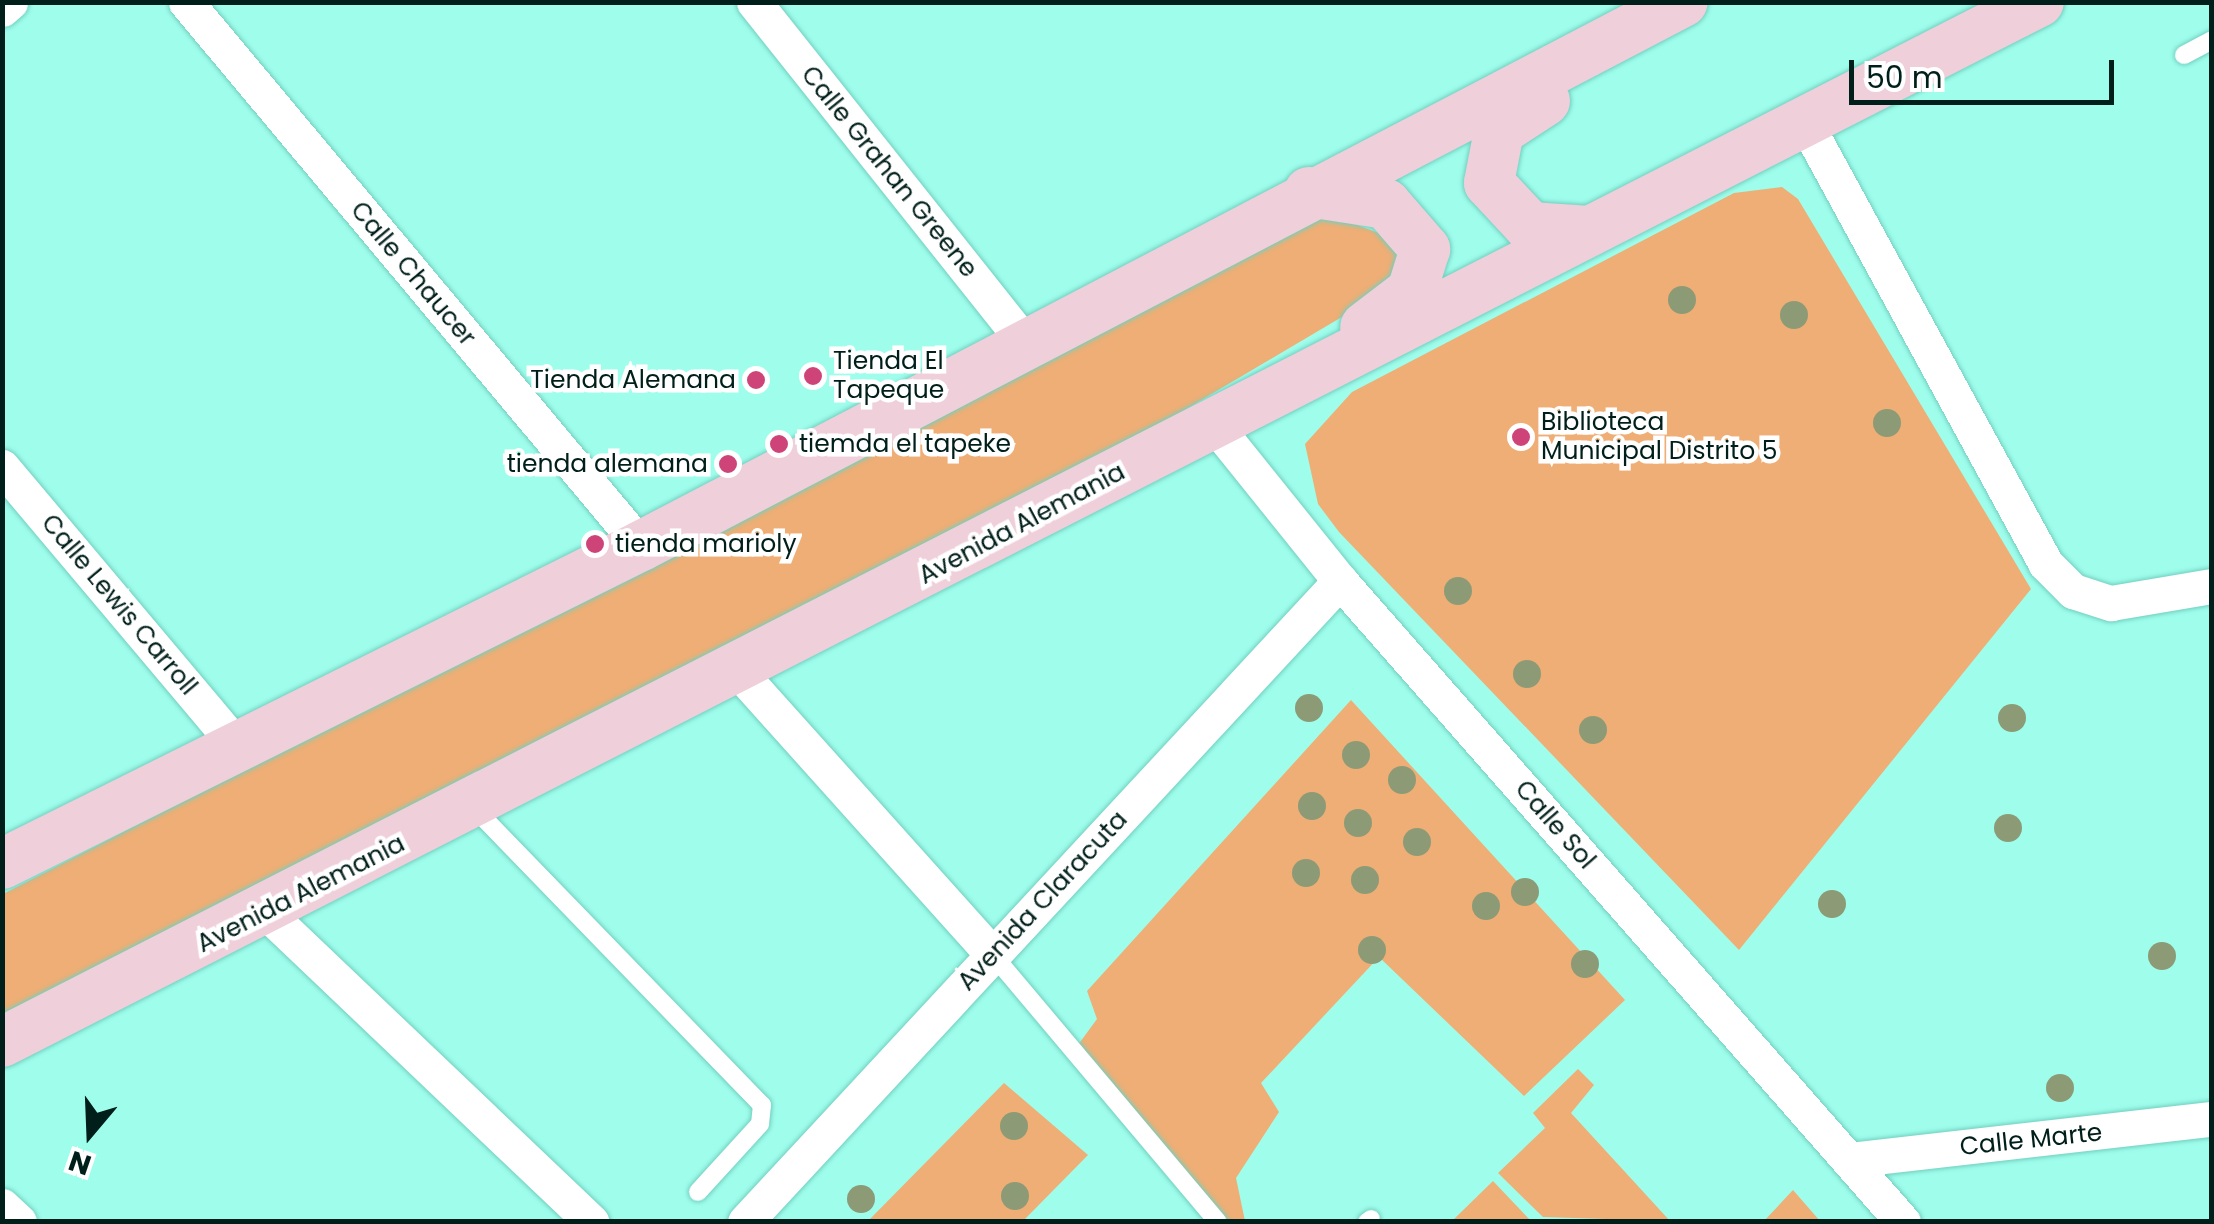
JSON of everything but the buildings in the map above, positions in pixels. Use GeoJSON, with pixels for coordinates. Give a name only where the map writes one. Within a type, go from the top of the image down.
{"type":"FeatureCollection","features":[{"type":"Feature","properties":{"kind":"main road"},"geometry":{"type":"LineString","coordinates":[[2,864],[235,744],[641,546],[1309,192],[1684,2]]}},
{"type":"Feature","properties":{"kind":"main road"},"geometry":{"type":"LineString","coordinates":[[1590,231],[1530,226],[1510,215],[1489,183],[1492,146],[1507,122],[1648,46],[1701,2]]}},
{"type":"Feature","properties":{"kind":"main road","name":"Avenida Alemania"},"geometry":{"type":"LineString","coordinates":[[2,1042],[267,913],[1213,423],[2039,2]]}},
{"type":"Feature","properties":{"kind":"main road"},"geometry":{"type":"LineString","coordinates":[[1282,390],[1400,305],[1425,249],[1386,204],[1309,192]]}},
{"type":"Feature","properties":{"kind":"street"},"geometry":{"type":"LineString","coordinates":[[2,9],[10,2]]}},
{"type":"Feature","properties":{"kind":"street","name":"Calle Chaucer"},"geometry":{"type":"LineString","coordinates":[[186,2],[641,546]]}},
{"type":"Feature","properties":{"kind":"street","name":"Calle Grahan Greene"},"geometry":{"type":"LineString","coordinates":[[754,2],[1024,342]]}},
{"type":"Feature","properties":{"kind":"street"},"geometry":{"type":"LineString","coordinates":[[1806,124],[2045,563],[2073,591],[2111,603],[2212,586]]}},
{"type":"Feature","properties":{"kind":"street","name":"Calle Sol"},"geometry":{"type":"LineString","coordinates":[[1213,423],[1340,581],[1902,1222]]}},
{"type":"Feature","properties":{"kind":"street","name":"Calle Lewis Carroll"},"geometry":{"type":"LineString","coordinates":[[2,466],[235,744]]}},
{"type":"Feature","properties":{"kind":"street","name":"Avenida Claracuta"},"geometry":{"type":"LineString","coordinates":[[746,1222],[1340,581]]}},
{"type":"Feature","properties":{"kind":"street"},"geometry":{"type":"LineString","coordinates":[[738,672],[993,955]]}},
{"type":"Feature","properties":{"kind":"street"},"geometry":{"type":"LineString","coordinates":[[267,913],[591,1222]]}},
{"type":"Feature","properties":{"kind":"street","name":"Calle Marte"},"geometry":{"type":"LineString","coordinates":[[1850,1160],[2212,1120]]}},
{"type":"Feature","properties":{"kind":"street"},"geometry":{"type":"LineString","coordinates":[[2,1206],[19,1222]]}},
{"type":"Feature","properties":{"kind":"lane"},"geometry":{"type":"LineString","coordinates":[[2184,55],[2212,40]]}},
{"type":"Feature","properties":{"kind":"lane"},"geometry":{"type":"LineString","coordinates":[[473,807],[762,1105],[760,1124],[698,1192]]}},
{"type":"Feature","properties":{"kind":"lane"},"geometry":{"type":"LineString","coordinates":[[993,955],[1218,1222]]}},
{"type":"Feature","properties":{"kind":"shaded area"},"geometry":{"type":"Polygon","coordinates":[[[1782,187],[1798,199],[2031,589],[1739,950],[1339,532],[1318,504],[1305,444],[1352,392],[1734,193],[1782,187]]]}},
{"type":"Feature","properties":{"kind":"shaded area"},"geometry":{"type":"Polygon","coordinates":[[[1327,214],[1395,239],[1401,274],[1352,311],[1105,457],[3,1026],[3,894],[1327,214]]]}},
{"type":"Feature","properties":{"kind":"shaded area"},"geometry":{"type":"Polygon","coordinates":[[[1351,700],[1625,1000],[1524,1096],[1379,957],[1261,1083],[1279,1112],[1236,1178],[1245,1221],[1226,1221],[1075,1049],[1097,1019],[1087,991],[1351,700]]]}},
{"type":"Feature","properties":{"kind":"shaded area"},"geometry":{"type":"Polygon","coordinates":[[[1578,1069],[1594,1085],[1571,1113],[1670,1221],[1543,1217],[1498,1173],[1545,1128],[1533,1113],[1578,1069]]]}},
{"type":"Feature","properties":{"kind":"shaded area"},"geometry":{"type":"Polygon","coordinates":[[[1004,1083],[1088,1155],[1023,1221],[868,1221],[1004,1083]]]}},
{"type":"Feature","properties":{"kind":"shaded area"},"geometry":{"type":"Polygon","coordinates":[[[1493,1181],[1531,1221],[1452,1221],[1493,1181]]]}},
{"type":"Feature","properties":{"kind":"shaded area"},"geometry":{"type":"Polygon","coordinates":[[[1793,1190],[1820,1221],[1764,1221],[1793,1190]]]}},
{"type":"Feature","properties":{"kind":"place","name":"Tienda El Tapeque"},"geometry":{"type":"Point","coordinates":[813,376]}},
{"type":"Feature","properties":{"kind":"place","name":"Tienda Alemana"},"geometry":{"type":"Point","coordinates":[756,380]}},
{"type":"Feature","properties":{"kind":"place","name":"Biblioteca Municipal Distrito 5"},"geometry":{"type":"Point","coordinates":[1521,437]}},
{"type":"Feature","properties":{"kind":"place","name":"tiemda el tapeke"},"geometry":{"type":"Point","coordinates":[779,444]}},
{"type":"Feature","properties":{"kind":"place","name":"tienda alemana"},"geometry":{"type":"Point","coordinates":[728,464]}},
{"type":"Feature","properties":{"kind":"place","name":"tienda marioly"},"geometry":{"type":"Point","coordinates":[595,544]}}]}
